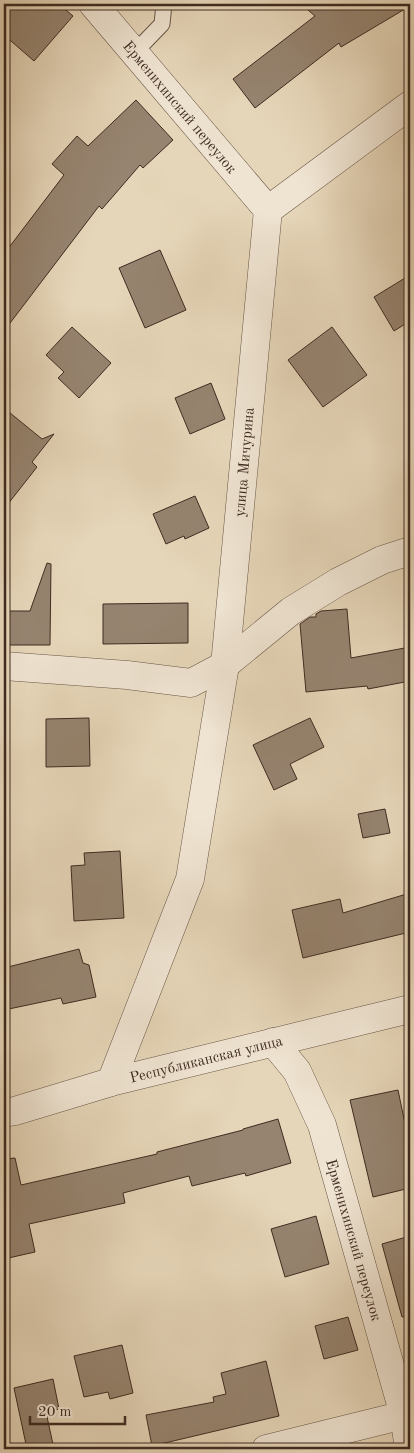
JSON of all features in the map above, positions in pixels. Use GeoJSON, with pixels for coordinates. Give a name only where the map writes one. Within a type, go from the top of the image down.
{"type":"FeatureCollection","features":[{"type":"Feature","properties":{"kind":"street","name":"Ерменихинский переулок"},"geometry":{"type":"LineString","coordinates":[[93,4],[268,210]]}},
{"type":"Feature","properties":{"kind":"street"},"geometry":{"type":"LineString","coordinates":[[268,210],[410,105]]}},
{"type":"Feature","properties":{"kind":"street","name":"улица Мичурина"},"geometry":{"type":"LineString","coordinates":[[111,1082],[190,878],[225,666],[268,210]]}},
{"type":"Feature","properties":{"kind":"street"},"geometry":{"type":"LineString","coordinates":[[4,666],[127,675],[191,683],[225,666],[291,611],[338,582],[382,560],[410,551]]}},
{"type":"Feature","properties":{"kind":"street","name":"Республиканская улица"},"geometry":{"type":"LineString","coordinates":[[4,1113],[111,1082],[410,1009]]}},
{"type":"Feature","properties":{"kind":"street","name":"Ерменихинский переулок"},"geometry":{"type":"LineString","coordinates":[[273,1042],[297,1071],[322,1126],[407,1415],[409,1449]]}},
{"type":"Feature","properties":{"kind":"street"},"geometry":{"type":"LineString","coordinates":[[266,1449],[407,1415]]}},
{"type":"Feature","properties":{"kind":"lane"},"geometry":{"type":"LineString","coordinates":[[134,52],[162,24],[164,4]]}},
{"type":"Feature","properties":{"kind":"building"},"geometry":{"type":"Polygon","coordinates":[[[4,4],[59,4],[73,16],[34,61],[4,35],[4,4]]]}},
{"type":"Feature","properties":{"kind":"building"},"geometry":{"type":"Polygon","coordinates":[[[301,4],[410,4],[410,6],[341,47],[339,43],[255,108],[233,79],[315,16],[301,4]]]}},
{"type":"Feature","properties":{"kind":"building"},"geometry":{"type":"Polygon","coordinates":[[[136,100],[173,140],[143,168],[140,165],[102,209],[99,206],[4,331],[4,254],[64,175],[52,164],[77,136],[88,146],[136,100]]]}},
{"type":"Feature","properties":{"kind":"building"},"geometry":{"type":"Polygon","coordinates":[[[160,250],[186,310],[145,328],[119,268],[160,250]]]}},
{"type":"Feature","properties":{"kind":"building"},"geometry":{"type":"Polygon","coordinates":[[[410,275],[410,321],[394,331],[374,297],[410,275]]]}},
{"type":"Feature","properties":{"kind":"building"},"geometry":{"type":"Polygon","coordinates":[[[72,327],[111,363],[79,398],[58,378],[64,372],[46,355],[72,327]]]}},
{"type":"Feature","properties":{"kind":"building"},"geometry":{"type":"Polygon","coordinates":[[[332,327],[367,375],[323,407],[288,360],[332,327]]]}},
{"type":"Feature","properties":{"kind":"building"},"geometry":{"type":"Polygon","coordinates":[[[211,383],[225,419],[190,434],[175,398],[211,383]]]}},
{"type":"Feature","properties":{"kind":"building"},"geometry":{"type":"Polygon","coordinates":[[[4,408],[42,439],[54,434],[32,462],[37,467],[4,509],[4,408]]]}},
{"type":"Feature","properties":{"kind":"building"},"geometry":{"type":"Polygon","coordinates":[[[195,496],[209,528],[185,539],[184,536],[166,544],[153,514],[195,496]]]}},
{"type":"Feature","properties":{"kind":"building"},"geometry":{"type":"Polygon","coordinates":[[[47,563],[51,564],[50,645],[4,645],[4,611],[30,611],[47,563]]]}},
{"type":"Feature","properties":{"kind":"building"},"geometry":{"type":"Polygon","coordinates":[[[188,603],[188,643],[103,644],[103,604],[188,603]]]}},
{"type":"Feature","properties":{"kind":"building"},"geometry":{"type":"Polygon","coordinates":[[[347,609],[351,658],[410,647],[410,681],[368,689],[367,686],[306,692],[300,624],[310,617],[316,617],[316,614],[321,611],[347,609]]]}},
{"type":"Feature","properties":{"kind":"building"},"geometry":{"type":"Polygon","coordinates":[[[89,718],[90,766],[46,767],[46,719],[89,718]]]}},
{"type":"Feature","properties":{"kind":"building"},"geometry":{"type":"Polygon","coordinates":[[[310,718],[324,747],[290,764],[297,779],[274,790],[253,745],[310,718]]]}},
{"type":"Feature","properties":{"kind":"building"},"geometry":{"type":"Polygon","coordinates":[[[385,809],[390,833],[363,838],[358,814],[385,809]]]}},
{"type":"Feature","properties":{"kind":"building"},"geometry":{"type":"Polygon","coordinates":[[[120,851],[124,918],[74,921],[71,866],[85,865],[84,853],[120,851]]]}},
{"type":"Feature","properties":{"kind":"building"},"geometry":{"type":"Polygon","coordinates":[[[410,893],[410,932],[303,958],[292,910],[340,899],[343,913],[410,893]]]}},
{"type":"Feature","properties":{"kind":"building"},"geometry":{"type":"Polygon","coordinates":[[[79,949],[83,963],[89,965],[96,997],[63,1004],[61,998],[4,1010],[4,968],[79,949]]]}},
{"type":"Feature","properties":{"kind":"building"},"geometry":{"type":"Polygon","coordinates":[[[398,1090],[410,1148],[410,1188],[373,1197],[350,1100],[398,1090]]]}},
{"type":"Feature","properties":{"kind":"building"},"geometry":{"type":"Polygon","coordinates":[[[278,1119],[291,1163],[246,1176],[245,1173],[192,1186],[189,1176],[123,1193],[125,1203],[29,1224],[35,1252],[4,1259],[4,1159],[15,1158],[21,1185],[157,1154],[157,1152],[278,1119]]]}},
{"type":"Feature","properties":{"kind":"building"},"geometry":{"type":"Polygon","coordinates":[[[316,1216],[329,1264],[285,1277],[271,1229],[316,1216]]]}},
{"type":"Feature","properties":{"kind":"building"},"geometry":{"type":"Polygon","coordinates":[[[410,1236],[410,1316],[402,1317],[382,1244],[410,1236]]]}},
{"type":"Feature","properties":{"kind":"building"},"geometry":{"type":"Polygon","coordinates":[[[348,1317],[358,1350],[324,1359],[315,1326],[348,1317]]]}},
{"type":"Feature","properties":{"kind":"building"},"geometry":{"type":"Polygon","coordinates":[[[122,1345],[133,1393],[110,1399],[108,1392],[84,1397],[74,1356],[122,1345]]]}},
{"type":"Feature","properties":{"kind":"building"},"geometry":{"type":"Polygon","coordinates":[[[266,1361],[279,1416],[152,1446],[146,1415],[214,1402],[213,1397],[226,1394],[221,1373],[266,1361]]]}},
{"type":"Feature","properties":{"kind":"building"},"geometry":{"type":"Polygon","coordinates":[[[53,1379],[59,1409],[46,1412],[54,1449],[27,1449],[14,1388],[53,1379]]]}}]}
